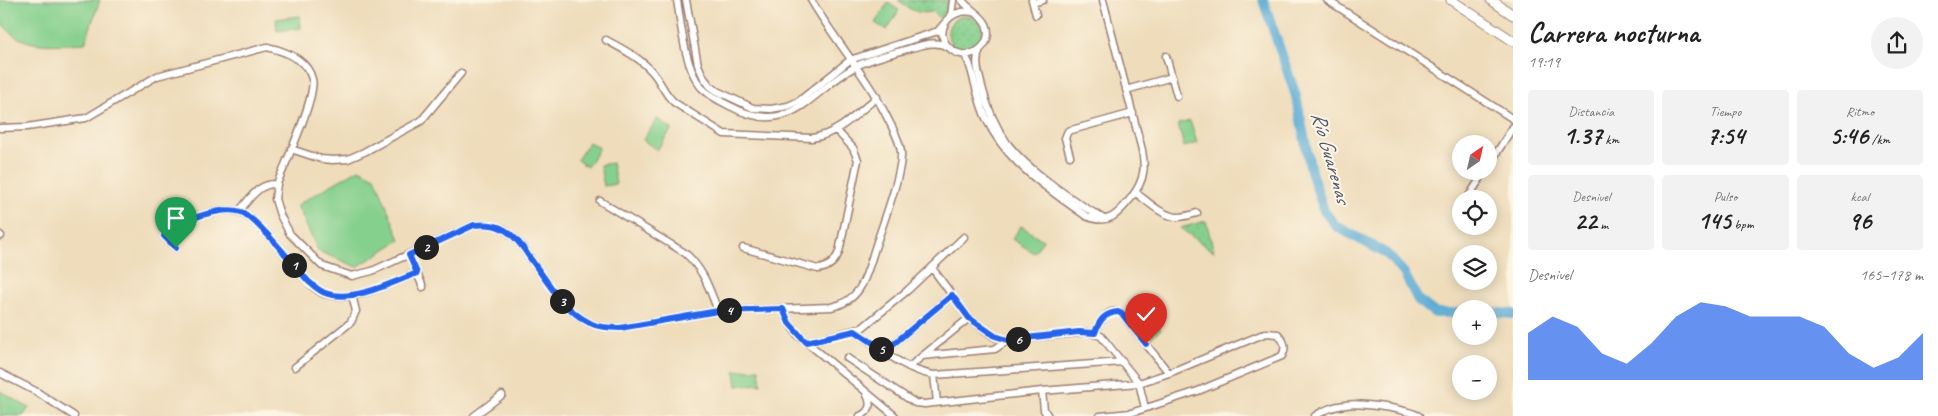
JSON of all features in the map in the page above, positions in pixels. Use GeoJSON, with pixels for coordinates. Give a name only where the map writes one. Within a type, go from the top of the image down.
{"type":"FeatureCollection","features":[{"type":"Feature","properties":{"kind":"main road"},"geometry":{"type":"LineString","coordinates":[[1451,0],[1513,41]]}},
{"type":"Feature","properties":{"kind":"main road"},"geometry":{"type":"LineString","coordinates":[[1491,0],[1513,15]]}},
{"type":"Feature","properties":{"kind":"street"},"geometry":{"type":"LineString","coordinates":[[677,0],[686,52],[694,77],[702,88],[719,101],[742,112],[760,116],[784,116],[805,104],[855,66],[923,45],[935,43],[965,55],[980,49]]}},
{"type":"Feature","properties":{"kind":"street"},"geometry":{"type":"LineString","coordinates":[[686,0],[698,65],[704,78],[717,91],[746,106],[771,109],[788,106],[799,101],[850,60],[938,31],[951,16],[962,11],[975,13]]}},
{"type":"Feature","properties":{"kind":"street"},"geometry":{"type":"LineString","coordinates":[[0,128],[27,127],[86,118],[158,76],[267,47],[281,50],[306,66],[313,80],[312,97],[277,184],[275,199],[290,234],[322,266],[352,276],[372,272],[474,225],[492,226],[512,235],[524,248],[559,298],[590,323],[620,328],[718,311],[831,307],[843,304],[853,298],[867,274],[901,162],[901,153],[896,136],[877,97],[850,60],[811,0]]}},
{"type":"Feature","properties":{"kind":"street"},"geometry":{"type":"LineString","coordinates":[[951,16],[953,0]]}},
{"type":"Feature","properties":{"kind":"street"},"geometry":{"type":"LineString","coordinates":[[962,0],[967,7],[980,16],[987,28],[986,40],[980,49],[976,62],[989,109],[1007,142],[1034,170],[1087,209],[1106,219]]}},
{"type":"Feature","properties":{"kind":"street"},"geometry":{"type":"LineString","coordinates":[[1036,16],[1033,1],[1043,0]]}},
{"type":"Feature","properties":{"kind":"street"},"geometry":{"type":"LineString","coordinates":[[965,55],[986,118],[1000,144],[1010,155],[1031,175],[1086,216],[1095,220],[1114,217],[1135,192],[1144,173],[1144,164],[1103,0]]}},
{"type":"Feature","properties":{"kind":"street"},"geometry":{"type":"LineString","coordinates":[[1327,0],[1513,119]]}},
{"type":"Feature","properties":{"kind":"street"},"geometry":{"type":"LineString","coordinates":[[944,24],[943,35],[948,47]]}},
{"type":"Feature","properties":{"kind":"street"},"geometry":{"type":"LineString","coordinates":[[606,40],[621,48],[652,71],[668,97],[675,104],[724,134],[822,137],[836,130],[877,97]]}},
{"type":"Feature","properties":{"kind":"street"},"geometry":{"type":"LineString","coordinates":[[1166,56],[1177,96]]}},
{"type":"Feature","properties":{"kind":"street"},"geometry":{"type":"LineString","coordinates":[[291,149],[321,159],[333,160],[348,159],[364,152],[421,121],[461,73]]}},
{"type":"Feature","properties":{"kind":"street"},"geometry":{"type":"LineString","coordinates":[[1126,90],[1172,77]]}},
{"type":"Feature","properties":{"kind":"street"},"geometry":{"type":"LineString","coordinates":[[1070,156],[1064,138],[1068,131],[1132,113]]}},
{"type":"Feature","properties":{"kind":"street"},"geometry":{"type":"LineString","coordinates":[[1498,151],[1513,127]]}},
{"type":"Feature","properties":{"kind":"street"},"geometry":{"type":"LineString","coordinates":[[743,248],[818,269],[828,267],[832,263],[839,252],[858,160],[853,148],[836,130]]}},
{"type":"Feature","properties":{"kind":"street"},"geometry":{"type":"LineString","coordinates":[[239,211],[261,186],[277,184]]}},
{"type":"Feature","properties":{"kind":"street"},"geometry":{"type":"LineString","coordinates":[[1135,192],[1153,206],[1174,217],[1197,214]]}},
{"type":"Feature","properties":{"kind":"street"},"geometry":{"type":"LineString","coordinates":[[600,201],[684,253],[696,263],[704,276],[718,311]]}},
{"type":"Feature","properties":{"kind":"street"},"geometry":{"type":"LineString","coordinates":[[176,248],[164,236],[167,230],[204,215],[231,210],[239,211],[253,220],[309,282],[325,294],[352,295],[385,286],[417,273]]}},
{"type":"Feature","properties":{"kind":"street"},"geometry":{"type":"LineString","coordinates":[[806,342],[862,328],[908,290],[964,237]]}},
{"type":"Feature","properties":{"kind":"street"},"geometry":{"type":"LineString","coordinates":[[409,255],[423,287]]}},
{"type":"Feature","properties":{"kind":"street"},"geometry":{"type":"LineString","coordinates":[[932,268],[969,318],[995,336],[1008,340],[1079,332],[1095,333],[1101,336],[1139,383],[1145,408]]}},
{"type":"Feature","properties":{"kind":"street"},"geometry":{"type":"LineString","coordinates":[[296,367],[351,322],[356,311],[352,295]]}},
{"type":"Feature","properties":{"kind":"street"},"geometry":{"type":"LineString","coordinates":[[885,351],[952,295]]}},
{"type":"Feature","properties":{"kind":"street"},"geometry":{"type":"LineString","coordinates":[[783,309],[789,323],[806,342],[866,394],[895,416]]}},
{"type":"Feature","properties":{"kind":"street"},"geometry":{"type":"LineString","coordinates":[[1095,333],[1104,316],[1118,312],[1122,314],[1169,373]]}},
{"type":"Feature","properties":{"kind":"street"},"geometry":{"type":"LineString","coordinates":[[909,367],[969,318]]}},
{"type":"Feature","properties":{"kind":"street"},"geometry":{"type":"LineString","coordinates":[[855,331],[909,367],[922,373],[934,375],[1123,362]]}},
{"type":"Feature","properties":{"kind":"street"},"geometry":{"type":"LineString","coordinates":[[847,358],[915,403],[925,404],[1042,391],[1139,383],[1169,373],[1266,333],[1278,334],[1283,340],[1285,347],[1282,356],[1198,391],[1131,413],[1100,416]]}},
{"type":"Feature","properties":{"kind":"street"},"geometry":{"type":"LineString","coordinates":[[922,356],[995,349],[1008,340]]}},
{"type":"Feature","properties":{"kind":"street"},"geometry":{"type":"LineString","coordinates":[[0,373],[37,392],[74,416]]}},
{"type":"Feature","properties":{"kind":"street"},"geometry":{"type":"LineString","coordinates":[[934,375],[937,402]]}},
{"type":"Feature","properties":{"kind":"street"},"geometry":{"type":"LineString","coordinates":[[1042,391],[1044,410],[1048,416]]}},
{"type":"Feature","properties":{"kind":"street"},"geometry":{"type":"LineString","coordinates":[[860,416],[870,406],[870,400],[866,394]]}},
{"type":"Feature","properties":{"kind":"street"},"geometry":{"type":"LineString","coordinates":[[474,416],[502,395]]}},
{"type":"Feature","properties":{"kind":"street"},"geometry":{"type":"LineString","coordinates":[[1315,416],[1324,411],[1347,404],[1411,412],[1419,416]]}},
{"type":"Feature","properties":{"kind":"green space"},"geometry":{"type":"Polygon","coordinates":[[[0,0],[100,0],[85,43],[54,45],[33,43],[15,36],[0,20],[0,0]]]}},
{"type":"Feature","properties":{"kind":"green space"},"geometry":{"type":"Polygon","coordinates":[[[898,0],[947,0],[947,5],[940,19],[933,11],[923,13],[914,11],[898,0]]]}},
{"type":"Feature","properties":{"kind":"green space"},"geometry":{"type":"Polygon","coordinates":[[[888,3],[899,10],[887,30],[875,23],[888,3]]]}},
{"type":"Feature","properties":{"kind":"green space"},"geometry":{"type":"Polygon","coordinates":[[[300,16],[301,28],[277,31],[276,19],[300,16]]]}},
{"type":"Feature","properties":{"kind":"green space"},"geometry":{"type":"Polygon","coordinates":[[[965,16],[972,17],[977,21],[981,26],[981,40],[977,45],[972,49],[965,50],[958,49],[953,45],[949,40],[948,33],[949,26],[953,21],[958,17],[965,16]]]}},
{"type":"Feature","properties":{"kind":"green space"},"geometry":{"type":"Polygon","coordinates":[[[657,119],[672,129],[657,150],[643,140],[657,119]]]}},
{"type":"Feature","properties":{"kind":"green space"},"geometry":{"type":"Polygon","coordinates":[[[1190,121],[1197,143],[1184,147],[1178,124],[1190,121]]]}},
{"type":"Feature","properties":{"kind":"green space"},"geometry":{"type":"Polygon","coordinates":[[[589,142],[599,148],[587,167],[577,160],[589,142]]]}},
{"type":"Feature","properties":{"kind":"green space"},"geometry":{"type":"Polygon","coordinates":[[[612,163],[616,184],[604,186],[600,165],[612,163]]]}},
{"type":"Feature","properties":{"kind":"green space"},"geometry":{"type":"Polygon","coordinates":[[[359,169],[375,177],[400,240],[357,267],[318,251],[297,205],[359,169]]]}},
{"type":"Feature","properties":{"kind":"green space"},"geometry":{"type":"Polygon","coordinates":[[[1206,221],[1214,252],[1180,228],[1206,221]]]}},
{"type":"Feature","properties":{"kind":"green space"},"geometry":{"type":"Polygon","coordinates":[[[1021,226],[1043,240],[1034,253],[1012,239],[1021,226]]]}},
{"type":"Feature","properties":{"kind":"green space"},"geometry":{"type":"Polygon","coordinates":[[[1146,309],[1161,329],[1150,338],[1135,318],[1146,309]]]}},
{"type":"Feature","properties":{"kind":"green space"},"geometry":{"type":"Polygon","coordinates":[[[759,369],[761,384],[737,386],[735,371],[759,369]]]}},
{"type":"Feature","properties":{"kind":"green space"},"geometry":{"type":"Polygon","coordinates":[[[0,391],[29,408],[23,416],[0,416],[0,391]]]}},
{"type":"Feature","properties":{"kind":"waterway","name":"Río Guarenas"},"geometry":{"type":"LineString","coordinates":[[1263,0],[1296,96],[1311,171],[1324,211],[1336,226],[1387,254],[1404,273],[1418,300],[1435,313],[1452,313]]}},
{"type":"Feature","properties":{"kind":"waterway","name":"Río Guarenas"},"geometry":{"type":"LineString","coordinates":[[1497,313],[1513,314]]}},
{"type":"Feature","properties":{"kind":"route"},"geometry":{"type":"LineString","coordinates":[[176,248],[164,236],[167,230],[204,215],[222,211],[239,211],[253,220],[309,282],[319,290],[325,294],[352,295],[385,286],[417,273],[409,255],[474,225],[483,224],[500,228],[512,235],[524,248],[559,298],[590,323],[604,327],[620,328],[718,311],[783,309],[789,323],[806,342],[855,331],[885,351],[952,295],[969,318],[995,336],[1008,340],[1079,332],[1095,333],[1104,316],[1111,312],[1118,312],[1122,314],[1146,344]]}}]}
